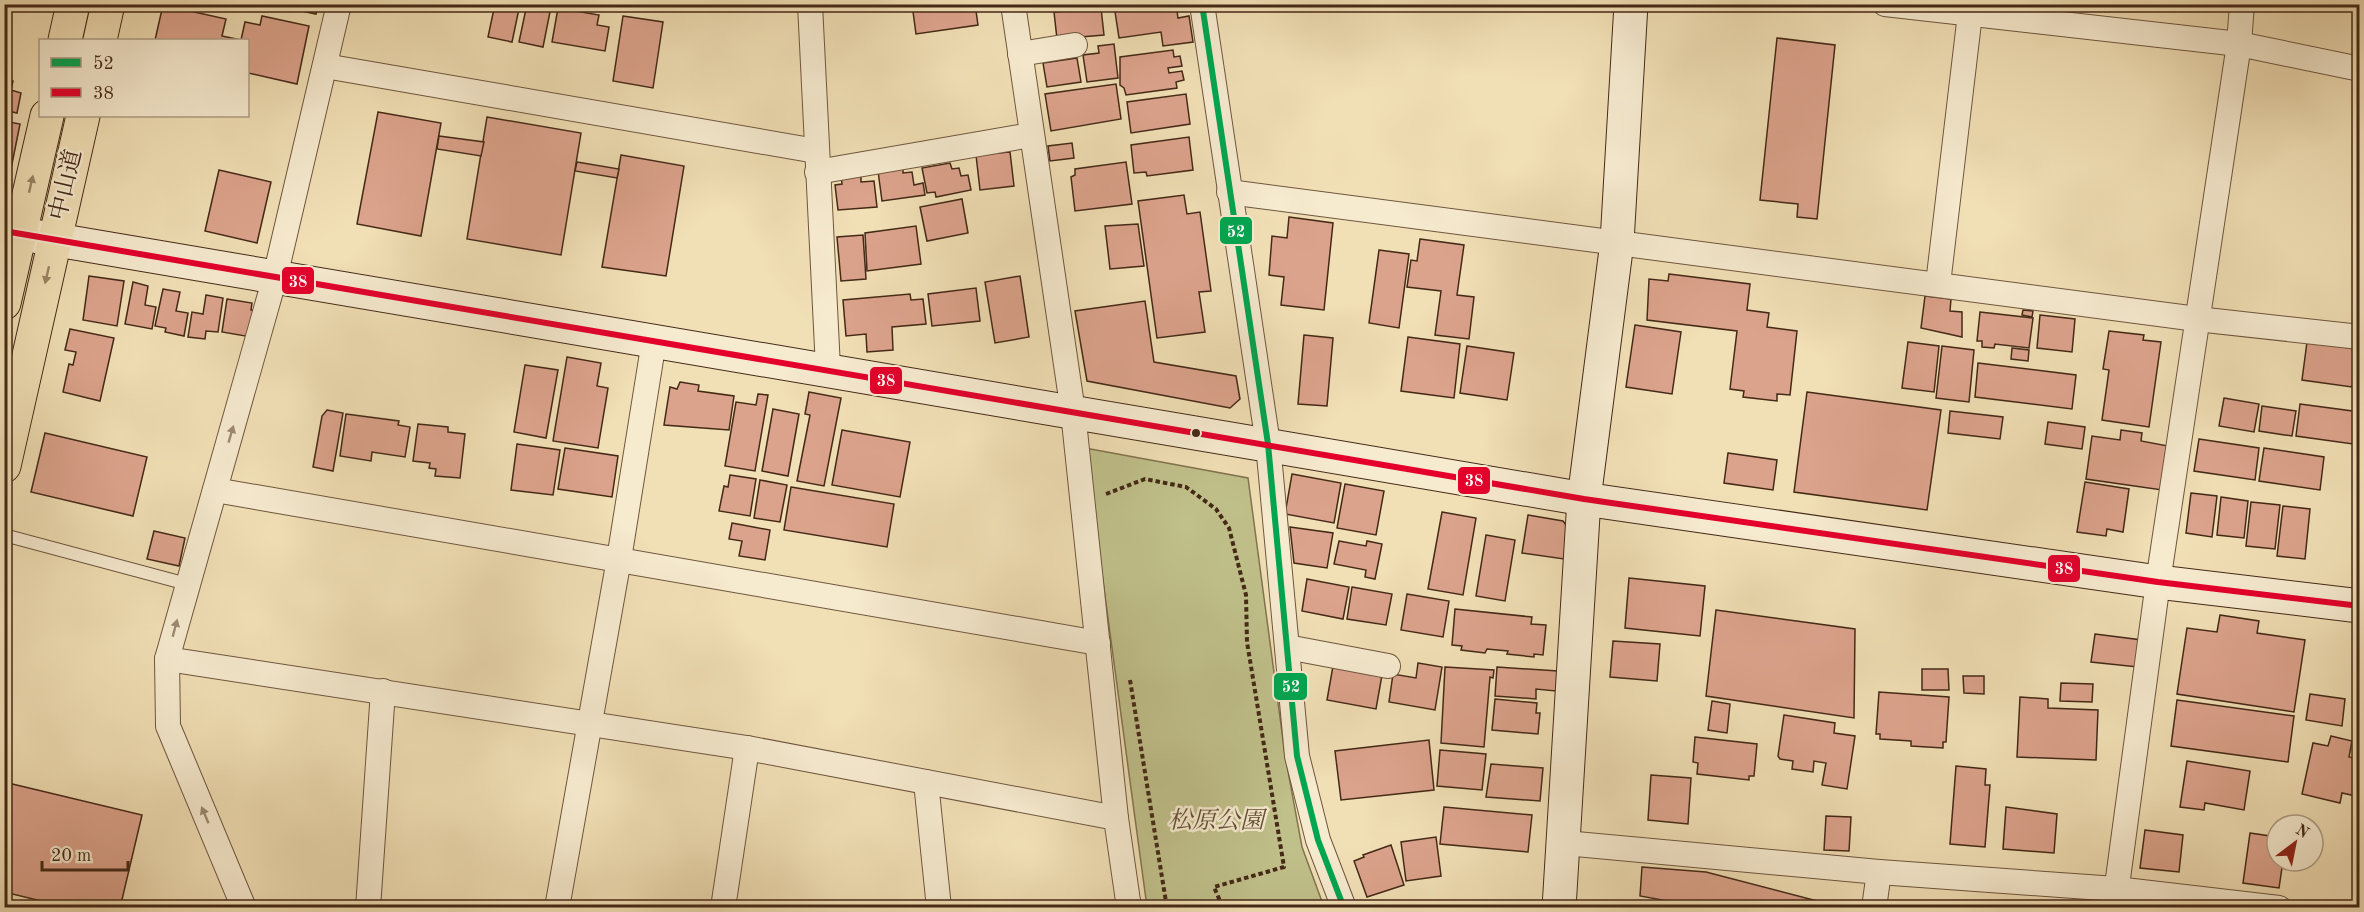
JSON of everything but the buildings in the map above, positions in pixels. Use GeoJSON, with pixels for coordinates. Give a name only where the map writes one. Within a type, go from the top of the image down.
{"type":"FeatureCollection","features":[{"type":"Feature","properties":{"kind":"highway"},"geometry":{"type":"LineString","coordinates":[[64,39],[73,4]]}},
{"type":"Feature","properties":{"kind":"highway"},"geometry":{"type":"LineString","coordinates":[[100,39],[108,4]]}},
{"type":"Feature","properties":{"kind":"highway","name":"中山道"},"geometry":{"type":"LineString","coordinates":[[4,303],[12,232],[47,117]]}},
{"type":"Feature","properties":{"kind":"highway","name":"中山道"},"geometry":{"type":"LineString","coordinates":[[4,466],[83,117]]}},
{"type":"Feature","properties":{"kind":"street"},"geometry":{"type":"LineString","coordinates":[[244,908],[168,726],[167,659],[276,277],[339,4]]}},
{"type":"Feature","properties":{"kind":"street"},"geometry":{"type":"LineString","coordinates":[[810,4],[828,368]]}},
{"type":"Feature","properties":{"kind":"street"},"geometry":{"type":"LineString","coordinates":[[1012,4],[1073,412],[1116,818],[1130,908]]}},
{"type":"Feature","properties":{"kind":"street"},"geometry":{"type":"LineString","coordinates":[[1202,4],[1268,444],[1298,756],[1318,840],[1344,908]]}},
{"type":"Feature","properties":{"kind":"street"},"geometry":{"type":"LineString","coordinates":[[1559,908],[1565,843],[1584,499],[1617,242],[1631,4]]}},
{"type":"Feature","properties":{"kind":"street"},"geometry":{"type":"LineString","coordinates":[[1885,4],[2239,44],[2360,69]]}},
{"type":"Feature","properties":{"kind":"street"},"geometry":{"type":"LineString","coordinates":[[2115,898],[2158,582],[2239,44],[2242,4]]}},
{"type":"Feature","properties":{"kind":"street"},"geometry":{"type":"LineString","coordinates":[[1938,284],[1970,14]]}},
{"type":"Feature","properties":{"kind":"street"},"geometry":{"type":"LineString","coordinates":[[1020,54],[1074,45]]}},
{"type":"Feature","properties":{"kind":"street"},"geometry":{"type":"LineString","coordinates":[[325,66],[817,162],[1031,135]]}},
{"type":"Feature","properties":{"kind":"street"},"geometry":{"type":"LineString","coordinates":[[1229,192],[2197,319],[2360,337]]}},
{"type":"Feature","properties":{"kind":"street"},"geometry":{"type":"LineString","coordinates":[[12,232],[654,341],[828,368],[1584,499],[2158,582],[2360,606]]}},
{"type":"Feature","properties":{"kind":"street"},"geometry":{"type":"LineString","coordinates":[[557,908],[588,722],[619,559],[654,341]]}},
{"type":"Feature","properties":{"kind":"street"},"geometry":{"type":"LineString","coordinates":[[215,490],[1098,643]]}},
{"type":"Feature","properties":{"kind":"street"},"geometry":{"type":"LineString","coordinates":[[1287,647],[1388,666]]}},
{"type":"Feature","properties":{"kind":"street"},"geometry":{"type":"LineString","coordinates":[[167,659],[747,748],[1116,818]]}},
{"type":"Feature","properties":{"kind":"street"},"geometry":{"type":"LineString","coordinates":[[368,908],[382,691]]}},
{"type":"Feature","properties":{"kind":"street"},"geometry":{"type":"LineString","coordinates":[[723,908],[747,748]]}},
{"type":"Feature","properties":{"kind":"street"},"geometry":{"type":"LineString","coordinates":[[926,782],[939,908]]}},
{"type":"Feature","properties":{"kind":"street"},"geometry":{"type":"LineString","coordinates":[[1565,843],[1879,872],[2115,898],[2279,908]]}},
{"type":"Feature","properties":{"kind":"street"},"geometry":{"type":"LineString","coordinates":[[1874,908],[1879,872]]}},
{"type":"Feature","properties":{"kind":"lane"},"geometry":{"type":"LineString","coordinates":[[4,535],[187,585]]}},
{"type":"Feature","properties":{"kind":"path"},"geometry":{"type":"LineString","coordinates":[[1082,495],[1101,496],[1145,479],[1186,487],[1216,509],[1229,528],[1246,595],[1247,642],[1284,867],[1214,887],[1222,908]]}},
{"type":"Feature","properties":{"kind":"path"},"geometry":{"type":"LineString","coordinates":[[1129,672],[1167,908]]}},
{"type":"Feature","properties":{"kind":"green space","name":"松原公園"},"geometry":{"type":"Polygon","coordinates":[[[1085,448],[1248,478],[1285,755],[1302,847],[1324,907],[1147,907],[1085,448]]]}},
{"type":"Feature","properties":{"kind":"transit line","name":"52"},"geometry":{"type":"LineString","coordinates":[[1202,4],[1268,444],[1297,756],[1318,840],[1344,908]]}},
{"type":"Feature","properties":{"kind":"transit line","name":"38"},"geometry":{"type":"LineString","coordinates":[[4,231],[1584,499],[2158,582],[2360,606]]}}]}
